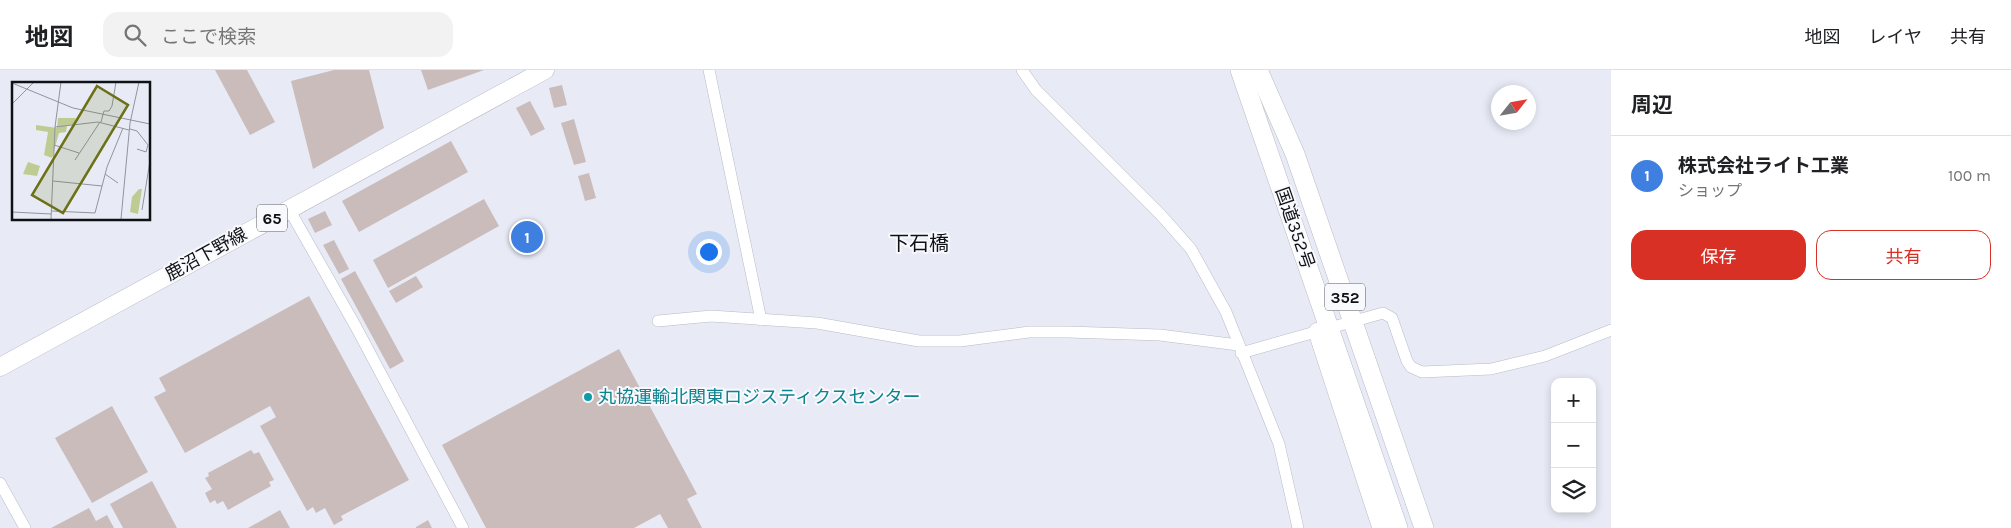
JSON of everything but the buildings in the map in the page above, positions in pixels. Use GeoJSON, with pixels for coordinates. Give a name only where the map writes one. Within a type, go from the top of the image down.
{"type":"FeatureCollection","features":[{"type":"Feature","properties":{"kind":"highway","name":"352"},"geometry":{"type":"LineString","coordinates":[[1240,70],[1257,156],[1336,326],[1424,528]]}},
{"type":"Feature","properties":{"kind":"highway","name":"352"},"geometry":{"type":"LineString","coordinates":[[1257,70],[1295,154],[1382,528]]}},
{"type":"Feature","properties":{"kind":"highway","name":"352"},"geometry":{"type":"LineString","coordinates":[[1336,326],[1388,478],[1412,528]]}},
{"type":"Feature","properties":{"kind":"highway","name":"352"},"geometry":{"type":"LineString","coordinates":[[1388,478],[1398,528]]}},
{"type":"Feature","properties":{"kind":"main road","name":"鹿沼下野線"},"geometry":{"type":"LineString","coordinates":[[0,367],[545,70]]}},
{"type":"Feature","properties":{"kind":"street"},"geometry":{"type":"LineString","coordinates":[[708,70],[762,320]]}},
{"type":"Feature","properties":{"kind":"street"},"geometry":{"type":"LineString","coordinates":[[1022,70],[1036,90],[1055,111],[1161,215],[1191,249],[1226,312],[1279,444],[1298,528]]}},
{"type":"Feature","properties":{"kind":"street"},"geometry":{"type":"LineString","coordinates":[[290,209],[356,327],[462,528]]}},
{"type":"Feature","properties":{"kind":"street"},"geometry":{"type":"LineString","coordinates":[[658,321],[711,316],[818,323],[919,341],[960,341],[1029,332],[1160,335],[1240,349],[1383,313],[1390,315],[1407,361],[1411,367],[1422,372],[1491,369],[1545,356],[1611,330]]}},
{"type":"Feature","properties":{"kind":"street"},"geometry":{"type":"LineString","coordinates":[[0,483],[25,528]]}},
{"type":"Feature","properties":{"kind":"place","name":"株式会社ライト工業"},"geometry":{"type":"Point","coordinates":[527,237]}},
{"type":"Feature","properties":{"kind":"place","name":"丸協運輸北関東ロジスティクスセンター"},"geometry":{"type":"Point","coordinates":[588,397]}},
{"type":"Feature","properties":{"kind":"district","name":"下石橋"},"geometry":{"type":"Point","coordinates":[919,243]}}]}
